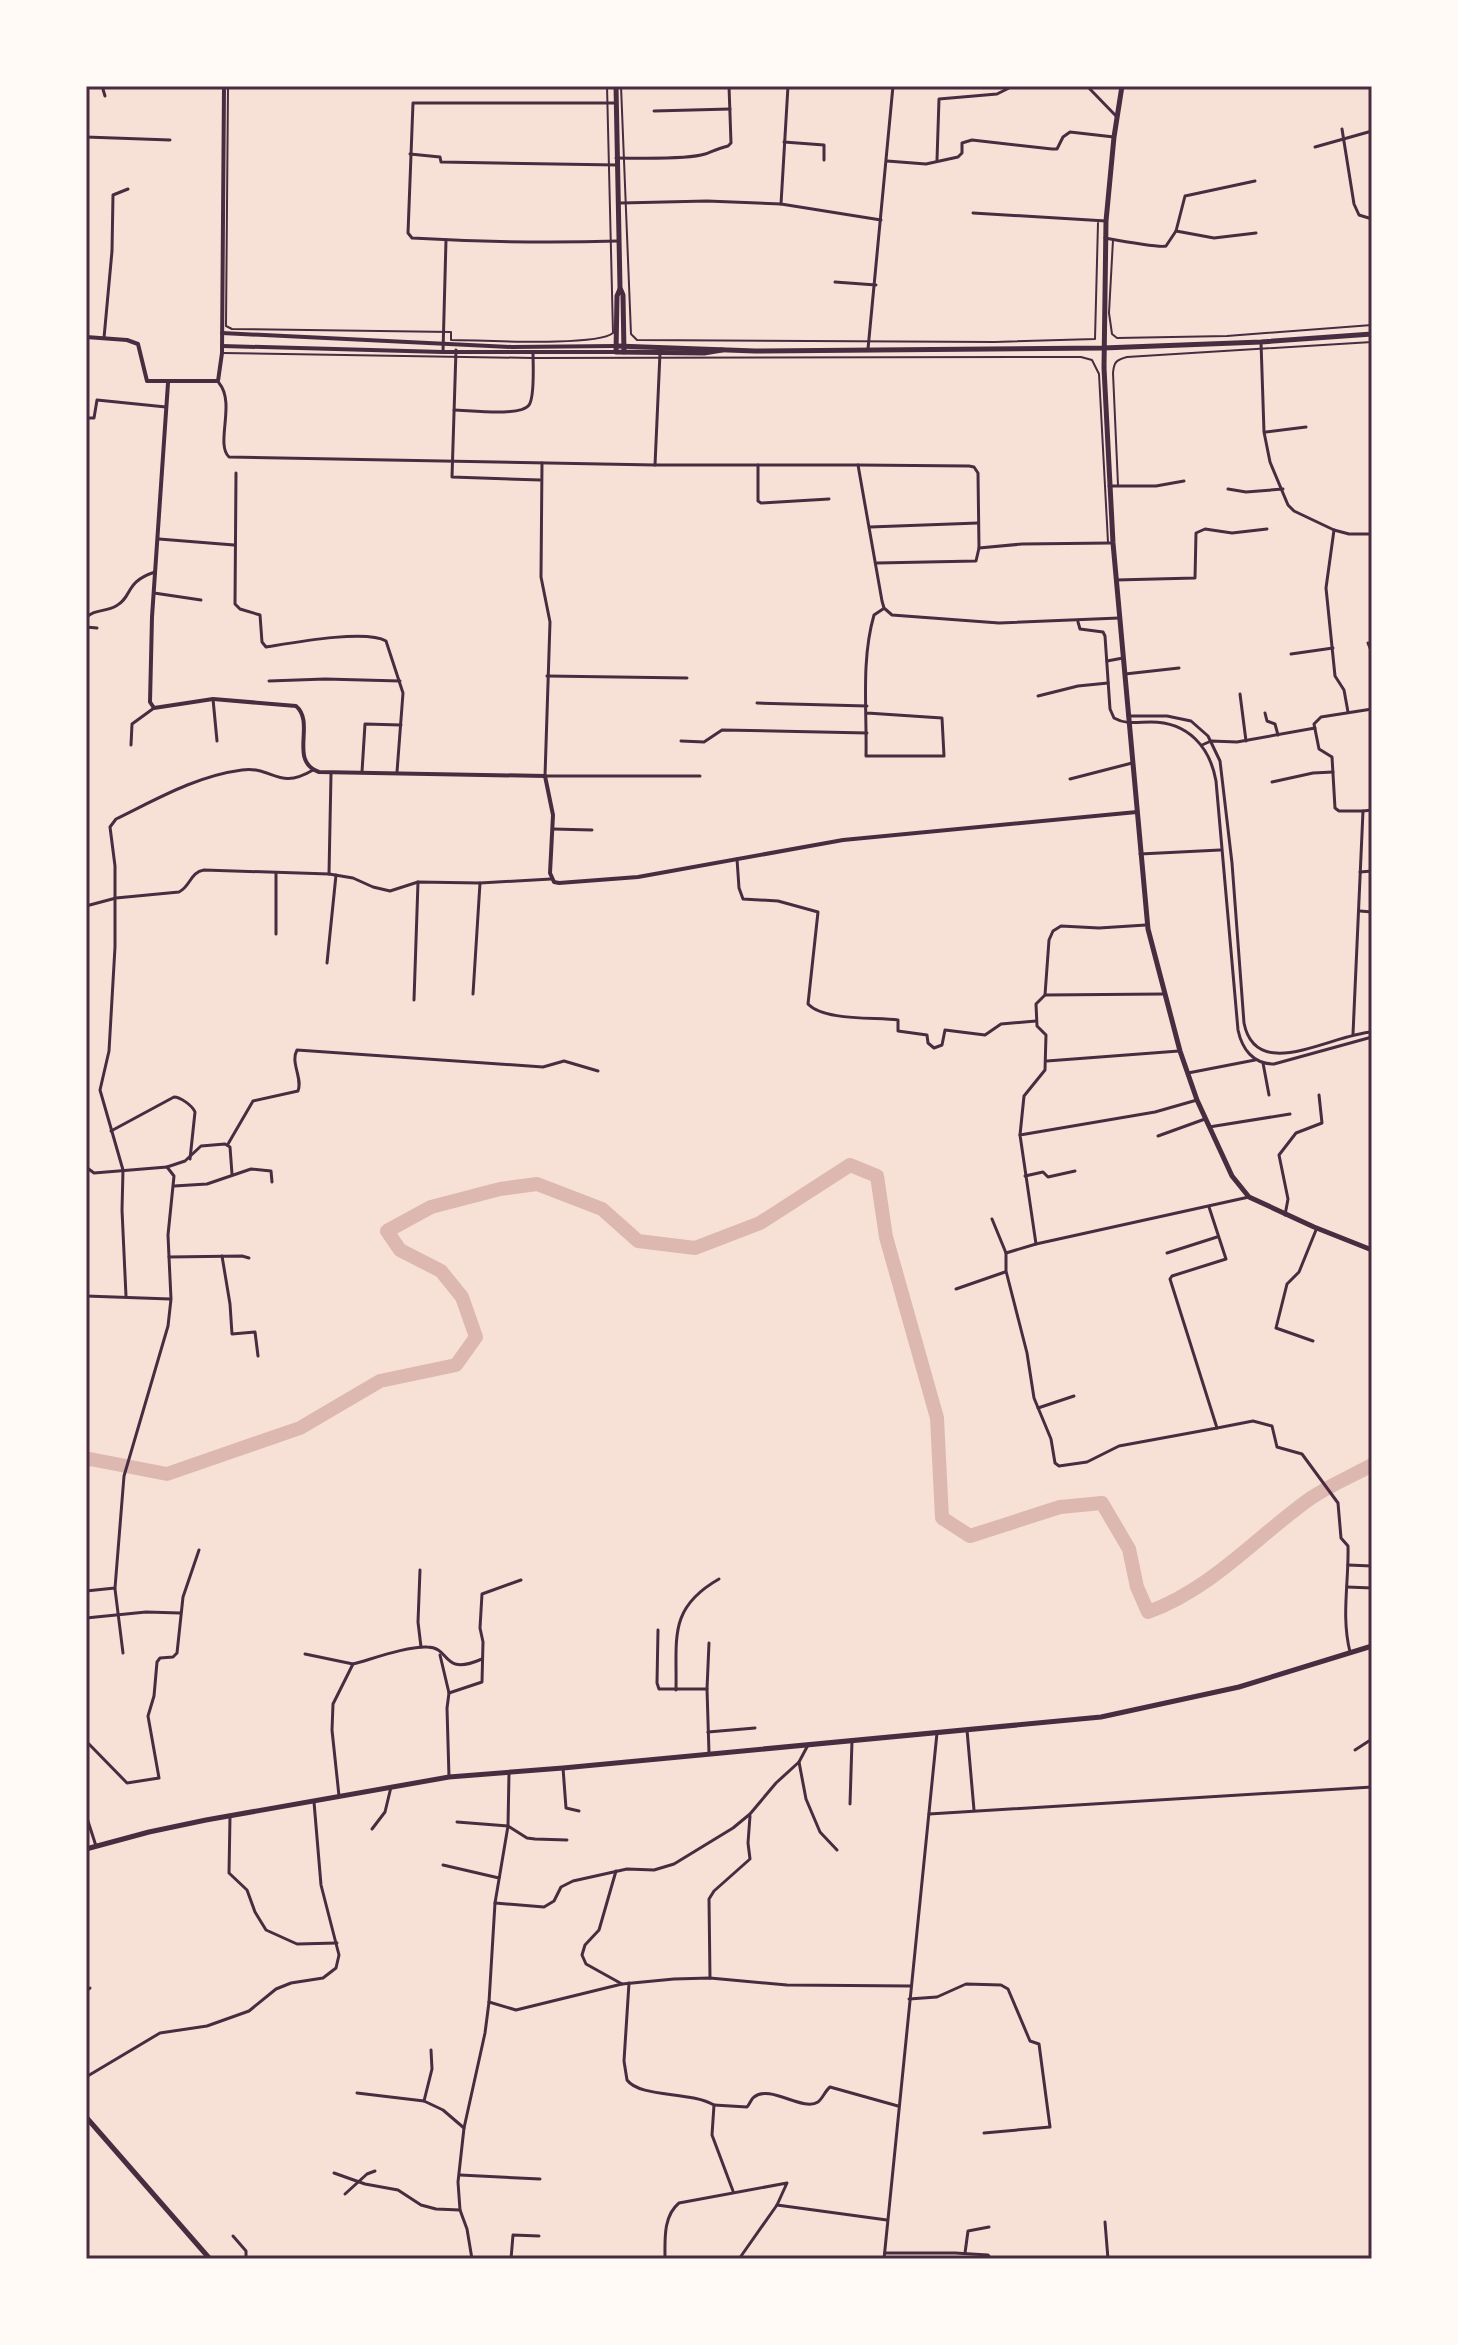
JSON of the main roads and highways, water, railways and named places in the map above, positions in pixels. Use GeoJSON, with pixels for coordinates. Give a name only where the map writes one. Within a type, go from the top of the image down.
{"type":"FeatureCollection","features":[{"type":"Feature","properties":{"kind":"main road"},"geometry":{"type":"LineString","coordinates":[[619,86],[616,103],[615,241],[620,288],[617,296],[620,349],[660,353],[1103,348],[1372,334]]}},
{"type":"Feature","properties":{"kind":"main road"},"geometry":{"type":"LineString","coordinates":[[1122,86],[1102,221],[1105,238],[1103,348],[1110,543],[1124,658],[1147,925],[1180,1051],[1197,1100],[1232,1176],[1249,1197],[1317,1229],[1372,1250]]}},
{"type":"Feature","properties":{"kind":"main road"},"geometry":{"type":"LineString","coordinates":[[86,1849],[149,1832],[449,1777],[1101,1717],[1239,1687],[1372,1646]]}},
{"type":"Feature","properties":{"kind":"main road"},"geometry":{"type":"LineString","coordinates":[[86,2117],[210,2259]]}},
{"type":"Feature","properties":{"kind":"waterway"},"geometry":{"type":"LineString","coordinates":[[86,1461],[90,1459],[167,1474],[300,1428],[380,1381],[456,1365],[476,1337],[462,1297],[441,1271],[400,1250],[387,1231],[431,1207],[500,1189],[537,1184],[602,1209],[638,1241],[695,1248],[760,1223],[850,1165],[877,1176],[886,1237],[937,1418],[942,1518],[970,1536],[1060,1507],[1102,1503],[1129,1549],[1137,1587],[1148,1612],[1193,1590],[1311,1498],[1372,1465]]}}]}
